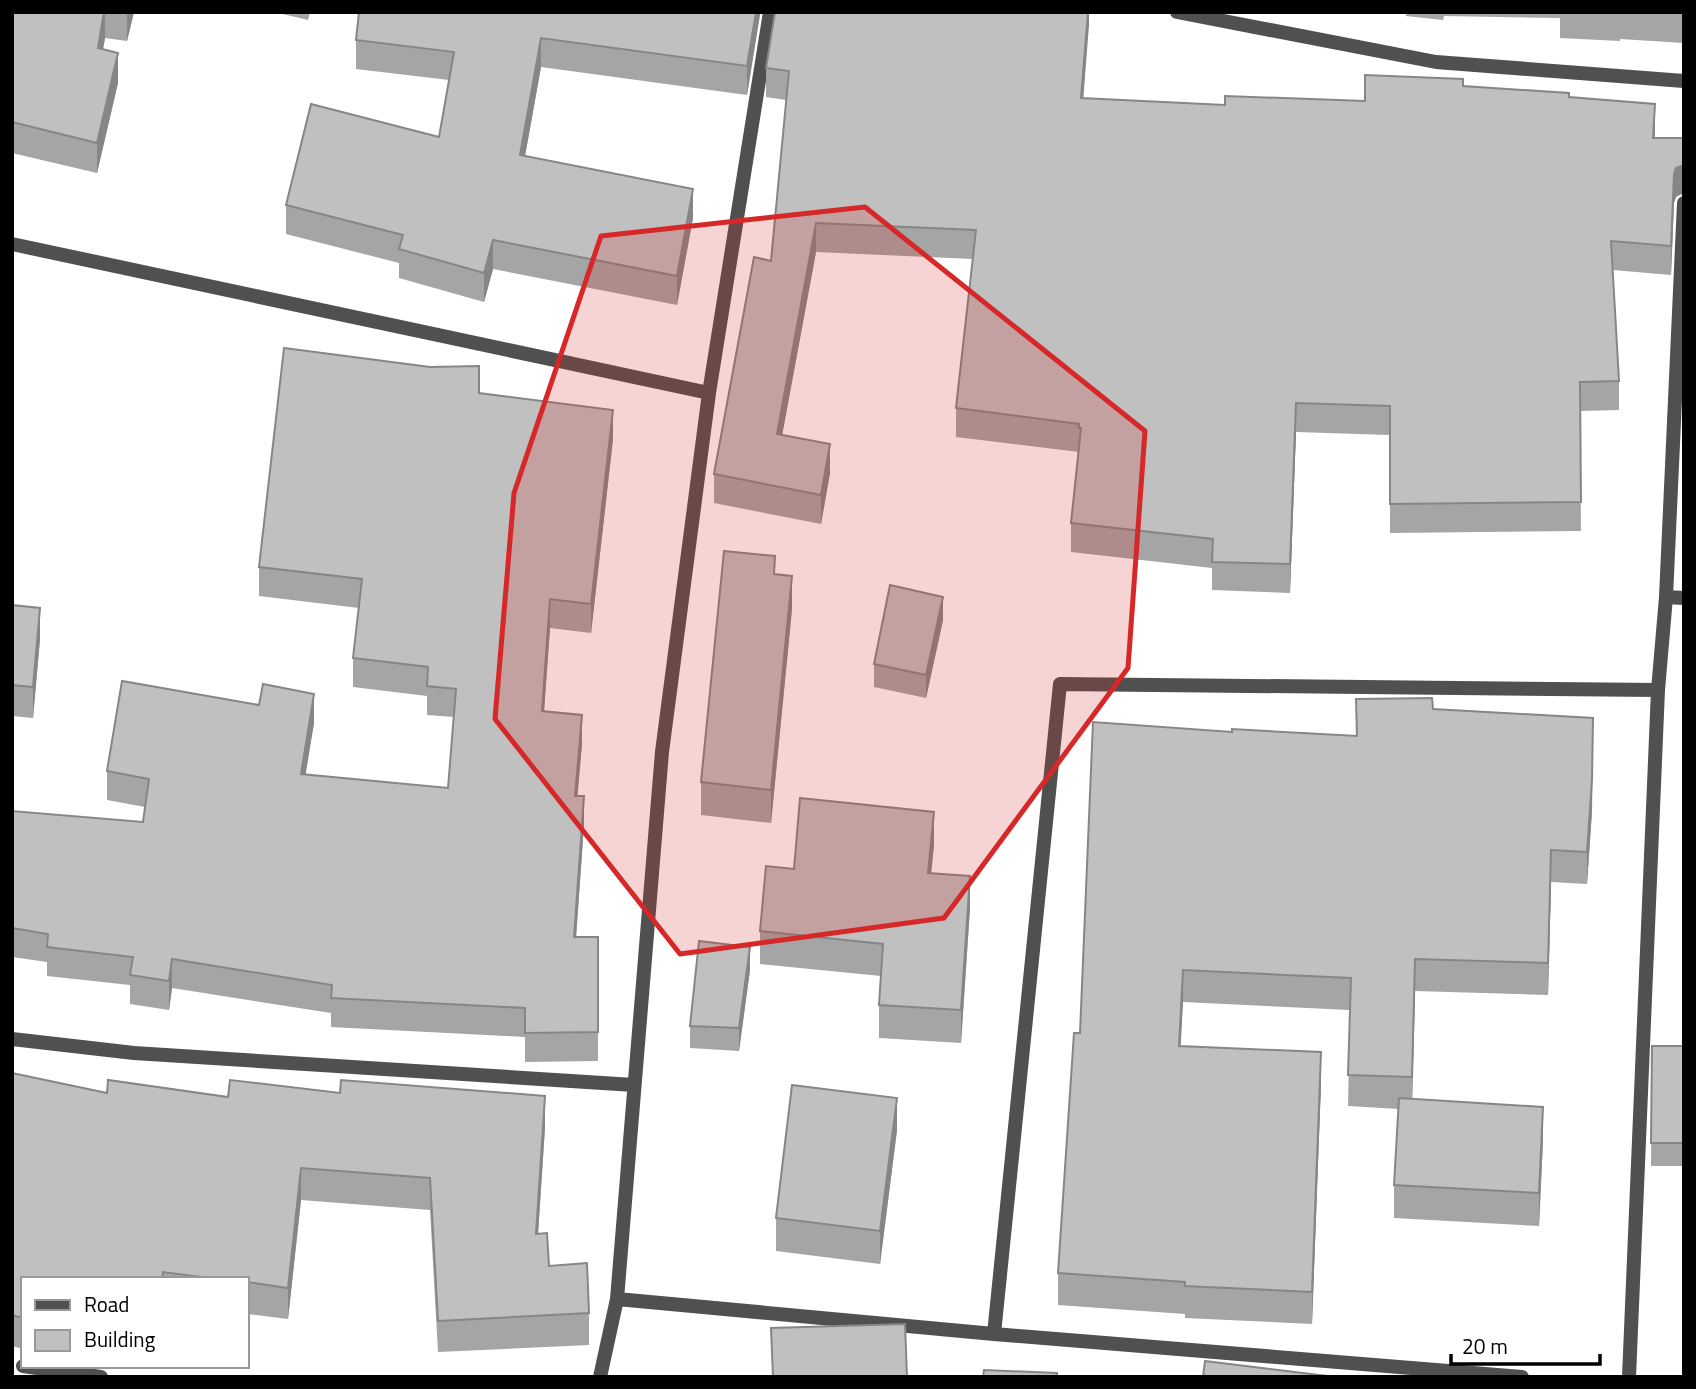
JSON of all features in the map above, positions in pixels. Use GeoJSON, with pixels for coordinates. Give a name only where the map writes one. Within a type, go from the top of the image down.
{"type":"FeatureCollection","features":[{"type":"Feature","properties":{"kind":"street"},"geometry":{"type":"LineString","coordinates":[[600,1377],[617,1299],[662,752],[709,393],[770,12]]}},
{"type":"Feature","properties":{"kind":"street"},"geometry":{"type":"LineString","coordinates":[[1177,12],[1436,62],[1684,81]]}},
{"type":"Feature","properties":{"kind":"street"},"geometry":{"type":"LineString","coordinates":[[1629,1377],[1658,690],[1666,597],[1684,203]]}},
{"type":"Feature","properties":{"kind":"street"},"geometry":{"type":"LineString","coordinates":[[12,244],[709,393]]}},
{"type":"Feature","properties":{"kind":"street"},"geometry":{"type":"LineString","coordinates":[[1666,597],[1684,598]]}},
{"type":"Feature","properties":{"kind":"street"},"geometry":{"type":"LineString","coordinates":[[994,1334],[1060,684],[1658,690]]}},
{"type":"Feature","properties":{"kind":"street"},"geometry":{"type":"LineString","coordinates":[[12,1039],[134,1053],[634,1085]]}},
{"type":"Feature","properties":{"kind":"street"},"geometry":{"type":"LineString","coordinates":[[617,1299],[994,1334],[1522,1377]]}},
{"type":"Feature","properties":{"kind":"street"},"geometry":{"type":"LineString","coordinates":[[37,1368],[101,1377]]}},
{"type":"Feature","properties":{"kind":"highlighted area"},"geometry":{"type":"Polygon","coordinates":[[[865,207],[1145,431],[1128,668],[944,918],[680,954],[495,719],[514,493],[601,236],[865,207]]]}},
{"type":"Feature","properties":{"kind":"building"},"geometry":{"type":"Polygon","coordinates":[[[12,12],[104,12],[98,48],[118,53],[97,143],[12,122],[12,12]]]}},
{"type":"Feature","properties":{"kind":"building"},"geometry":{"type":"Polygon","coordinates":[[[359,12],[756,12],[747,66],[541,38],[520,155],[693,189],[677,276],[493,240],[484,273],[399,249],[403,235],[286,205],[311,104],[439,137],[454,52],[356,40],[359,12]]]}},
{"type":"Feature","properties":{"kind":"building"},"geometry":{"type":"Polygon","coordinates":[[[775,12],[1088,12],[1081,98],[1225,105],[1225,96],[1365,101],[1365,75],[1463,79],[1463,86],[1569,93],[1569,97],[1655,104],[1653,138],[1684,138],[1684,165],[1676,168],[1674,174],[1671,246],[1611,241],[1619,381],[1580,382],[1581,502],[1390,504],[1390,406],[1296,403],[1290,564],[1212,562],[1213,539],[1071,523],[1081,428],[1079,424],[956,408],[976,230],[816,223],[777,434],[830,444],[821,495],[714,474],[754,257],[771,261],[789,71],[766,68],[775,12]]]}},
{"type":"Feature","properties":{"kind":"building"},"geometry":{"type":"Polygon","coordinates":[[[284,348],[430,367],[479,366],[479,393],[613,410],[591,604],[550,599],[542,711],[582,715],[575,796],[584,796],[574,937],[598,937],[598,1032],[525,1033],[525,1008],[331,998],[332,985],[172,959],[169,981],[130,975],[133,957],[47,947],[48,934],[12,928],[12,811],[143,822],[149,779],[107,771],[122,681],[259,705],[263,684],[314,694],[301,774],[448,788],[456,689],[427,686],[428,667],[353,658],[362,579],[259,567],[284,348]]]}},
{"type":"Feature","properties":{"kind":"building"},"geometry":{"type":"Polygon","coordinates":[[[724,551],[775,556],[774,574],[792,576],[771,790],[701,782],[724,551]]]}},
{"type":"Feature","properties":{"kind":"building"},"geometry":{"type":"Polygon","coordinates":[[[890,585],[943,597],[926,675],[874,664],[890,585]]]}},
{"type":"Feature","properties":{"kind":"building"},"geometry":{"type":"Polygon","coordinates":[[[12,605],[40,608],[33,687],[12,685],[12,605]]]}},
{"type":"Feature","properties":{"kind":"building"},"geometry":{"type":"Polygon","coordinates":[[[1432,698],[1433,709],[1593,718],[1587,852],[1551,850],[1548,963],[1415,959],[1412,1077],[1348,1075],[1351,978],[1183,970],[1179,1046],[1321,1052],[1312,1292],[1185,1286],[1185,1282],[1058,1273],[1074,1033],[1080,1033],[1093,722],[1232,732],[1232,729],[1357,736],[1356,699],[1432,698]]]}},
{"type":"Feature","properties":{"kind":"building"},"geometry":{"type":"Polygon","coordinates":[[[800,798],[934,812],[928,873],[970,876],[961,1010],[879,1005],[883,944],[760,931],[766,866],[794,869],[800,798]]]}},
{"type":"Feature","properties":{"kind":"building"},"geometry":{"type":"Polygon","coordinates":[[[699,941],[750,947],[739,1028],[690,1026],[699,941]]]}},
{"type":"Feature","properties":{"kind":"building"},"geometry":{"type":"Polygon","coordinates":[[[1652,1046],[1684,1046],[1684,1143],[1651,1143],[1652,1046]]]}},
{"type":"Feature","properties":{"kind":"building"},"geometry":{"type":"Polygon","coordinates":[[[12,1073],[107,1093],[108,1080],[228,1097],[230,1080],[340,1093],[341,1080],[545,1096],[536,1234],[547,1233],[549,1266],[587,1263],[589,1313],[438,1321],[430,1178],[301,1168],[288,1288],[248,1282],[248,1277],[202,1277],[163,1272],[162,1277],[21,1277],[21,1317],[12,1315],[12,1073]]]}},
{"type":"Feature","properties":{"kind":"building"},"geometry":{"type":"Polygon","coordinates":[[[792,1085],[897,1098],[880,1231],[776,1218],[792,1085]]]}},
{"type":"Feature","properties":{"kind":"building"},"geometry":{"type":"Polygon","coordinates":[[[1399,1098],[1543,1107],[1539,1193],[1394,1185],[1399,1098]]]}},
{"type":"Feature","properties":{"kind":"building"},"geometry":{"type":"Polygon","coordinates":[[[905,1324],[907,1377],[773,1377],[771,1328],[905,1324]]]}},
{"type":"Feature","properties":{"kind":"building"},"geometry":{"type":"Polygon","coordinates":[[[1205,1361],[1327,1376],[1327,1377],[1203,1377],[1205,1361]]]}},
{"type":"Feature","properties":{"kind":"building"},"geometry":{"type":"Polygon","coordinates":[[[984,1370],[1057,1373],[1057,1377],[983,1377],[984,1370]]]}}]}
